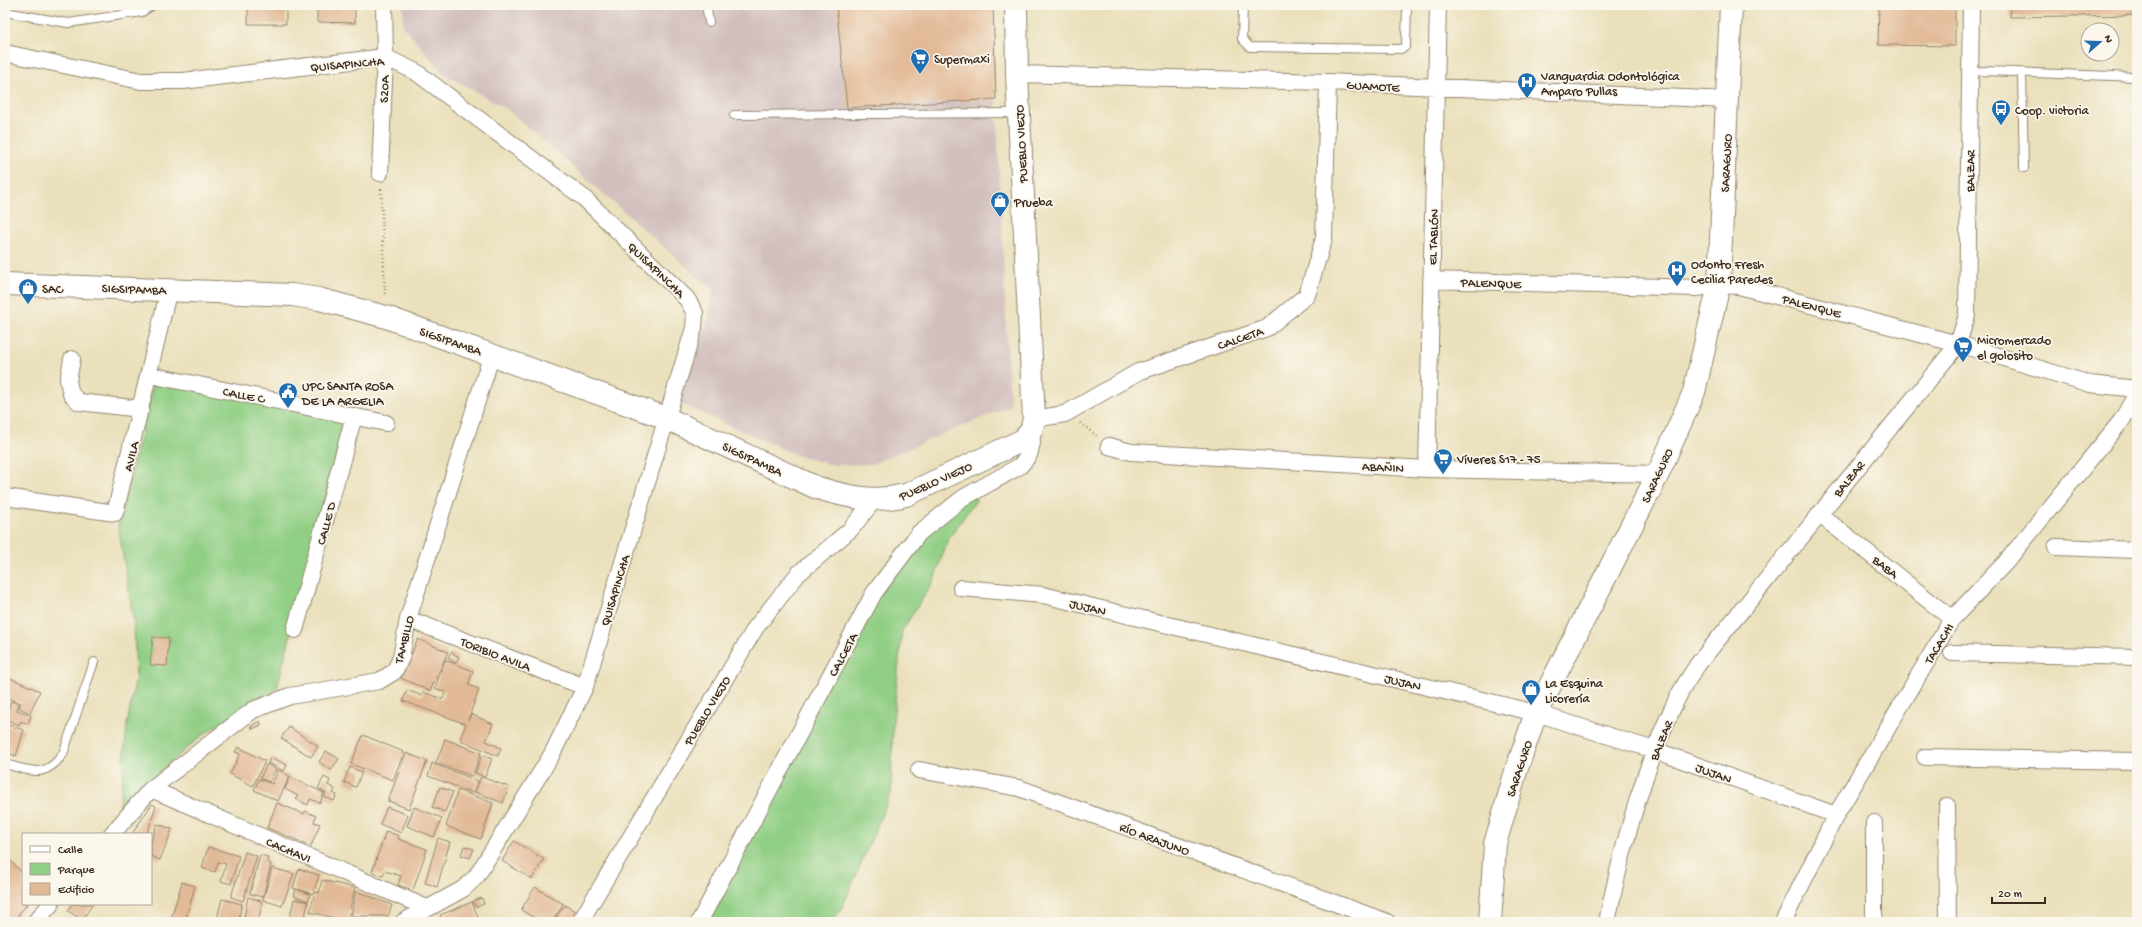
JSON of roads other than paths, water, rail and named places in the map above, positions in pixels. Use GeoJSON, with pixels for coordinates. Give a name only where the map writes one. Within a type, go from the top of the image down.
{"type":"FeatureCollection","features":[{"type":"Feature","properties":{"kind":"street","name":"S20A"},"geometry":{"type":"LineString","coordinates":[[380,173],[385,57],[384,5]]}},
{"type":"Feature","properties":{"kind":"street","name":"PUEBLO VIEJO"},"geometry":{"type":"LineString","coordinates":[[580,922],[756,627],[798,574],[851,529],[874,500],[891,499],[906,495],[1023,440],[1032,425],[1017,74],[1016,5]]}},
{"type":"Feature","properties":{"kind":"street","name":"EL TABLÓN"},"geometry":{"type":"LineString","coordinates":[[1428,469],[1438,5]]}},
{"type":"Feature","properties":{"kind":"street","name":"SARAGURO"},"geometry":{"type":"LineString","coordinates":[[1490,922],[1495,844],[1516,771],[1536,713],[1658,474],[1694,392],[1719,285],[1731,5]]}},
{"type":"Feature","properties":{"kind":"street","name":"BALZAR"},"geometry":{"type":"LineString","coordinates":[[1607,922],[1618,866],[1654,750],[1676,702],[1698,664],[1958,344],[1967,315],[1971,5]]}},
{"type":"Feature","properties":{"kind":"street","name":"QUISAPINCHA"},"geometry":{"type":"LineString","coordinates":[[5,53],[141,81],[183,81],[385,57],[416,72],[584,198],[687,299],[695,314],[694,328],[584,687],[551,756],[476,877],[463,889],[404,922]]}},
{"type":"Feature","properties":{"kind":"street","name":"GUAMOTE"},"geometry":{"type":"LineString","coordinates":[[1017,74],[1328,82],[1728,100]]}},
{"type":"Feature","properties":{"kind":"street","name":"CALCETA"},"geometry":{"type":"LineString","coordinates":[[699,922],[874,593],[919,533],[963,498],[1020,466],[1029,455],[1032,443],[1032,425],[1067,413],[1138,372],[1268,328],[1307,295],[1324,238],[1328,82]]}},
{"type":"Feature","properties":{"kind":"street","name":"PALENQUE"},"geometry":{"type":"LineString","coordinates":[[1431,280],[1696,288],[1719,285],[1739,286],[1958,344],[2090,384],[2137,389]]}},
{"type":"Feature","properties":{"kind":"street","name":"SIGSIPAMBA"},"geometry":{"type":"LineString","coordinates":[[5,284],[169,289],[292,295],[319,298],[386,317],[666,418],[815,487],[838,494],[874,500]]}},
{"type":"Feature","properties":{"kind":"street","name":"AVILA"},"geometry":{"type":"LineString","coordinates":[[5,497],[115,513],[150,375],[169,289]]}},
{"type":"Feature","properties":{"kind":"street","name":"TAMBILLO"},"geometry":{"type":"LineString","coordinates":[[113,833],[151,789],[253,710],[290,696],[379,681],[394,672],[401,658],[408,619],[492,354]]}},
{"type":"Feature","properties":{"kind":"street"},"geometry":{"type":"LineString","coordinates":[[72,358],[68,382],[71,394],[79,402],[141,410]]}},
{"type":"Feature","properties":{"kind":"street","name":"CALLE C"},"geometry":{"type":"LineString","coordinates":[[150,375],[386,423]]}},
{"type":"Feature","properties":{"kind":"street","name":"TACACHI"},"geometry":{"type":"LineString","coordinates":[[1783,922],[1836,815],[1952,619],[2006,562],[2122,420],[2137,393]]}},
{"type":"Feature","properties":{"kind":"street","name":"CALLE D"},"geometry":{"type":"LineString","coordinates":[[295,630],[354,416]]}},
{"type":"Feature","properties":{"kind":"street","name":"ABAÑIN"},"geometry":{"type":"LineString","coordinates":[[1109,446],[1131,452],[1428,469],[1658,474]]}},
{"type":"Feature","properties":{"kind":"street","name":"BABA"},"geometry":{"type":"LineString","coordinates":[[1819,514],[1952,619]]}},
{"type":"Feature","properties":{"kind":"street"},"geometry":{"type":"LineString","coordinates":[[2056,547],[2137,550]]}},
{"type":"Feature","properties":{"kind":"street","name":"JUJAN"},"geometry":{"type":"LineString","coordinates":[[961,588],[1043,595],[1536,713],[1654,750],[1836,815]]}},
{"type":"Feature","properties":{"kind":"street","name":"TORIBIO AVILA"},"geometry":{"type":"LineString","coordinates":[[408,619],[584,687]]}},
{"type":"Feature","properties":{"kind":"street"},"geometry":{"type":"LineString","coordinates":[[1952,654],[2137,657]]}},
{"type":"Feature","properties":{"kind":"street"},"geometry":{"type":"LineString","coordinates":[[1925,757],[2137,761]]}},
{"type":"Feature","properties":{"kind":"street","name":"RÍO ARAJUNO"},"geometry":{"type":"LineString","coordinates":[[919,770],[1019,788],[1388,922]]}},
{"type":"Feature","properties":{"kind":"street","name":"CACHAVI"},"geometry":{"type":"LineString","coordinates":[[151,789],[427,908]]}},
{"type":"Feature","properties":{"kind":"street"},"geometry":{"type":"LineString","coordinates":[[1947,806],[1948,922]]}},
{"type":"Feature","properties":{"kind":"street"},"geometry":{"type":"LineString","coordinates":[[1874,823],[1874,922]]}},
{"type":"Feature","properties":{"kind":"street"},"geometry":{"type":"LineString","coordinates":[[35,922],[50,905]]}},
{"type":"Feature","properties":{"kind":"lane"},"geometry":{"type":"LineString","coordinates":[[5,12],[68,23],[142,12],[154,5]]}},
{"type":"Feature","properties":{"kind":"lane"},"geometry":{"type":"LineString","coordinates":[[706,5],[709,22]]}},
{"type":"Feature","properties":{"kind":"lane"},"geometry":{"type":"LineString","coordinates":[[1243,5],[1242,39],[1250,47],[1400,49],[1404,47],[1406,42],[1407,5]]}},
{"type":"Feature","properties":{"kind":"lane"},"geometry":{"type":"LineString","coordinates":[[1970,72],[1986,71],[2022,74],[2137,77]]}},
{"type":"Feature","properties":{"kind":"lane"},"geometry":{"type":"LineString","coordinates":[[2022,74],[2024,168]]}},
{"type":"Feature","properties":{"kind":"lane"},"geometry":{"type":"LineString","coordinates":[[734,115],[1019,113]]}},
{"type":"Feature","properties":{"kind":"lane"},"geometry":{"type":"LineString","coordinates":[[5,764],[36,772],[48,770],[56,764],[63,754],[94,662]]}},
{"type":"Feature","properties":{"kind":"place","name":"Supermaxi"},"geometry":{"type":"Point","coordinates":[920,75]}},
{"type":"Feature","properties":{"kind":"place","name":"Vanguardia Odontológica Amparo Pullas"},"geometry":{"type":"Point","coordinates":[1527,99]}},
{"type":"Feature","properties":{"kind":"place","name":"Coop. victoria"},"geometry":{"type":"Point","coordinates":[2001,126]}},
{"type":"Feature","properties":{"kind":"place","name":"Prueba"},"geometry":{"type":"Point","coordinates":[1000,218]}},
{"type":"Feature","properties":{"kind":"place","name":"Odonto Fresh Cecilia Paredes"},"geometry":{"type":"Point","coordinates":[1677,287]}},
{"type":"Feature","properties":{"kind":"place","name":"SAC"},"geometry":{"type":"Point","coordinates":[28,305]}},
{"type":"Feature","properties":{"kind":"place","name":"Micromercado el golosito"},"geometry":{"type":"Point","coordinates":[1963,363]}},
{"type":"Feature","properties":{"kind":"place","name":"UPC SANTA ROSA DE LA ARGELIA"},"geometry":{"type":"Point","coordinates":[288,409]}},
{"type":"Feature","properties":{"kind":"place","name":"Víveres S17 - 75"},"geometry":{"type":"Point","coordinates":[1443,475]}},
{"type":"Feature","properties":{"kind":"place","name":"La Esquina Licorería"},"geometry":{"type":"Point","coordinates":[1531,706]}}]}
